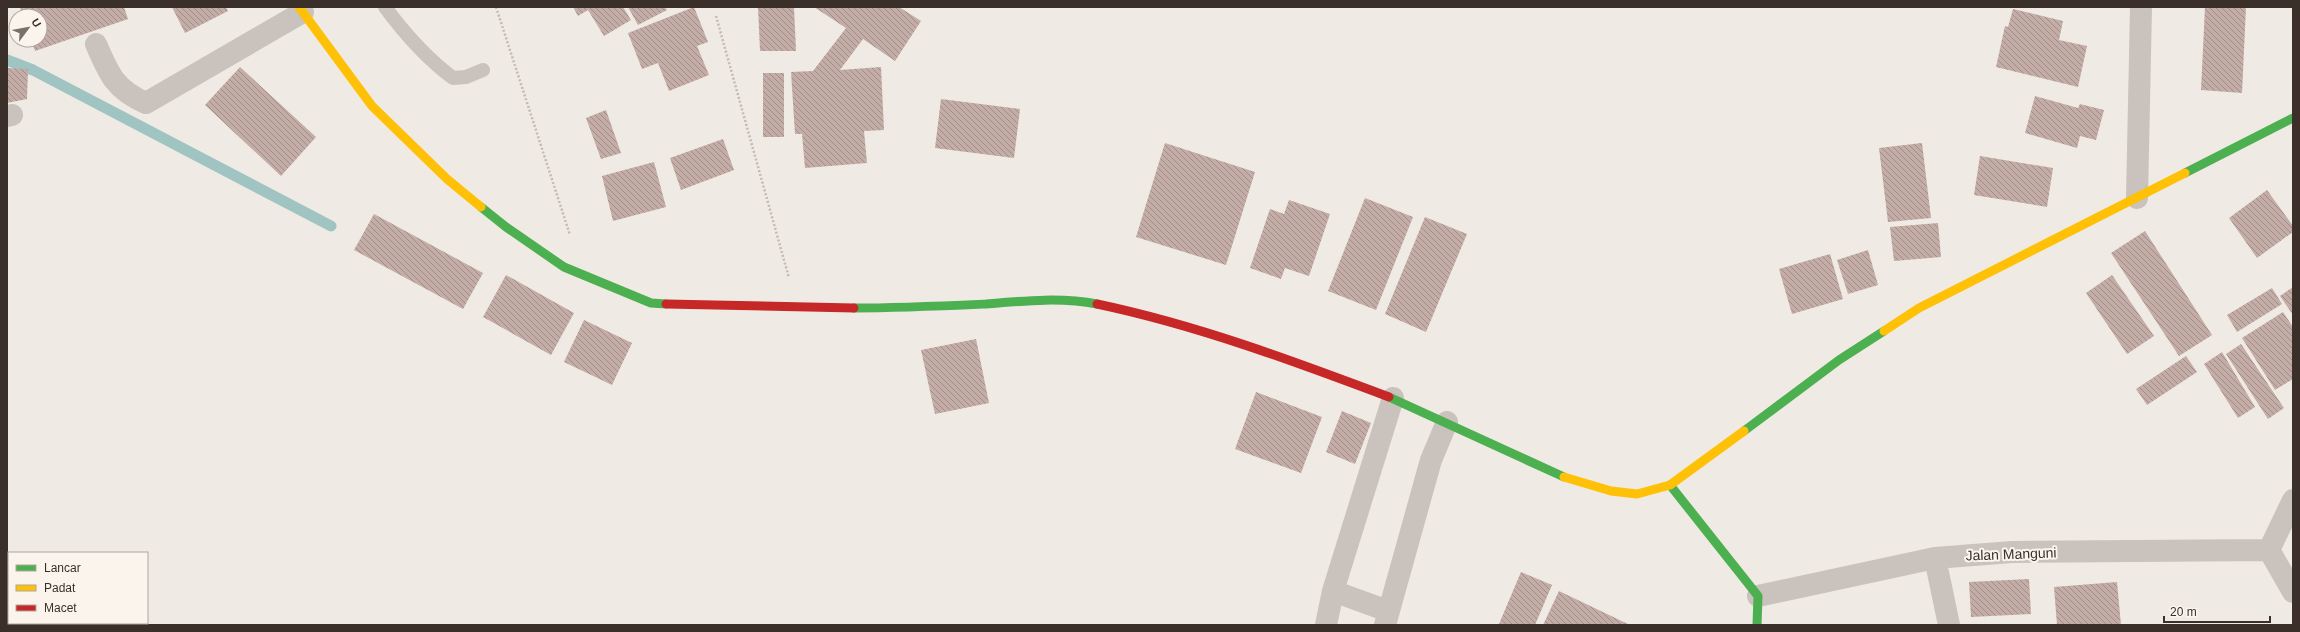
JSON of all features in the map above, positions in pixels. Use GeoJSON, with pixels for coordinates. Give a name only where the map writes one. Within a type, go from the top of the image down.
{"type":"FeatureCollection","features":[{"type":"Feature","properties":{"kind":"street"},"geometry":{"type":"LineString","coordinates":[[2137,198],[2141,7]]}},
{"type":"Feature","properties":{"kind":"street"},"geometry":{"type":"LineString","coordinates":[[96,44],[110,74],[128,96],[146,103],[301,10],[372,106],[447,179],[506,227],[564,267],[651,303],[797,308],[910,308],[1029,301],[1086,302],[1144,314],[1245,344],[1393,398],[1572,480],[1611,491],[1637,494],[1670,485],[1839,360],[1919,308],[2062,234],[2137,198],[2293,118]]}},
{"type":"Feature","properties":{"kind":"street"},"geometry":{"type":"LineString","coordinates":[[1326,625],[1333,591],[1393,398]]}},
{"type":"Feature","properties":{"kind":"street"},"geometry":{"type":"LineString","coordinates":[[1333,591],[1387,618],[1431,460],[1447,422]]}},
{"type":"Feature","properties":{"kind":"street"},"geometry":{"type":"LineString","coordinates":[[1670,485],[1758,596],[1757,625]]}},
{"type":"Feature","properties":{"kind":"street"},"geometry":{"type":"LineString","coordinates":[[2293,500],[2269,550],[2293,592]]}},
{"type":"Feature","properties":{"kind":"street","name":"Jalan Manguni"},"geometry":{"type":"LineString","coordinates":[[1758,596],[1935,558],[2012,552],[2269,550]]}},
{"type":"Feature","properties":{"kind":"street"},"geometry":{"type":"LineString","coordinates":[[1935,558],[1949,625]]}},
{"type":"Feature","properties":{"kind":"lane"},"geometry":{"type":"LineString","coordinates":[[385,7],[409,39],[433,63],[453,78],[466,77],[483,70]]}},
{"type":"Feature","properties":{"kind":"path"},"geometry":{"type":"LineString","coordinates":[[496,7],[570,233],[564,267]]}},
{"type":"Feature","properties":{"kind":"path"},"geometry":{"type":"LineString","coordinates":[[716,16],[797,308]]}},
{"type":"Feature","properties":{"kind":"building"},"geometry":{"type":"Polygon","coordinates":[[[124,7],[128,19],[48,47],[48,8],[20,8],[124,7]]]}},
{"type":"Feature","properties":{"kind":"building"},"geometry":{"type":"Polygon","coordinates":[[[172,7],[226,7],[228,11],[185,33],[172,7]]]}},
{"type":"Feature","properties":{"kind":"building"},"geometry":{"type":"Polygon","coordinates":[[[573,7],[623,7],[631,20],[604,36],[588,10],[578,16],[573,7]]]}},
{"type":"Feature","properties":{"kind":"building"},"geometry":{"type":"Polygon","coordinates":[[[628,7],[665,7],[667,10],[638,25],[628,7]]]}},
{"type":"Feature","properties":{"kind":"building"},"geometry":{"type":"Polygon","coordinates":[[[694,7],[708,42],[697,46],[709,75],[669,91],[658,63],[642,69],[628,33],[694,7]]]}},
{"type":"Feature","properties":{"kind":"building"},"geometry":{"type":"Polygon","coordinates":[[[758,7],[794,7],[796,51],[760,51],[758,7]]]}},
{"type":"Feature","properties":{"kind":"building"},"geometry":{"type":"Polygon","coordinates":[[[814,7],[899,7],[921,21],[895,61],[863,39],[840,70],[881,67],[884,130],[864,131],[867,163],[805,168],[802,134],[795,134],[791,72],[813,71],[846,28],[814,7]]]}},
{"type":"Feature","properties":{"kind":"building"},"geometry":{"type":"Polygon","coordinates":[[[2205,7],[2246,7],[2242,93],[2201,90],[2205,7]]]}},
{"type":"Feature","properties":{"kind":"building"},"geometry":{"type":"Polygon","coordinates":[[[2013,9],[2063,21],[2059,40],[2087,46],[2078,87],[1996,67],[2005,26],[2008,27],[2013,9]]]}},
{"type":"Feature","properties":{"kind":"building"},"geometry":{"type":"Polygon","coordinates":[[[34,48],[44,48],[35,51],[34,48]]]}},
{"type":"Feature","properties":{"kind":"building"},"geometry":{"type":"Polygon","coordinates":[[[240,67],[316,137],[281,176],[205,105],[240,67]]]}},
{"type":"Feature","properties":{"kind":"building"},"geometry":{"type":"Polygon","coordinates":[[[7,68],[28,69],[27,99],[7,103],[7,68]]]}},
{"type":"Feature","properties":{"kind":"building"},"geometry":{"type":"Polygon","coordinates":[[[763,73],[784,73],[784,137],[763,137],[763,73]]]}},
{"type":"Feature","properties":{"kind":"building"},"geometry":{"type":"Polygon","coordinates":[[[2035,96],[2078,108],[2080,104],[2104,110],[2096,140],[2080,136],[2077,148],[2025,133],[2035,96]]]}},
{"type":"Feature","properties":{"kind":"building"},"geometry":{"type":"Polygon","coordinates":[[[941,99],[1020,109],[1014,158],[935,148],[941,99]]]}},
{"type":"Feature","properties":{"kind":"building"},"geometry":{"type":"Polygon","coordinates":[[[606,110],[621,153],[601,159],[586,118],[606,110]]]}},
{"type":"Feature","properties":{"kind":"building"},"geometry":{"type":"Polygon","coordinates":[[[723,139],[734,170],[681,190],[670,158],[723,139]]]}},
{"type":"Feature","properties":{"kind":"building"},"geometry":{"type":"Polygon","coordinates":[[[1165,143],[1255,172],[1226,265],[1136,237],[1165,143]]]}},
{"type":"Feature","properties":{"kind":"building"},"geometry":{"type":"Polygon","coordinates":[[[1922,143],[1931,218],[1888,222],[1879,148],[1922,143]]]}},
{"type":"Feature","properties":{"kind":"building"},"geometry":{"type":"Polygon","coordinates":[[[1980,156],[2053,168],[2047,207],[1974,195],[1980,156]]]}},
{"type":"Feature","properties":{"kind":"building"},"geometry":{"type":"Polygon","coordinates":[[[654,162],[666,207],[613,221],[602,176],[654,162]]]}},
{"type":"Feature","properties":{"kind":"building"},"geometry":{"type":"Polygon","coordinates":[[[2267,190],[2293,226],[2293,232],[2257,258],[2229,218],[2267,190]]]}},
{"type":"Feature","properties":{"kind":"building"},"geometry":{"type":"Polygon","coordinates":[[[1365,198],[1413,217],[1376,310],[1328,291],[1365,198]]]}},
{"type":"Feature","properties":{"kind":"building"},"geometry":{"type":"Polygon","coordinates":[[[1289,200],[1330,214],[1309,276],[1285,268],[1281,279],[1250,268],[1270,209],[1284,214],[1289,200]]]}},
{"type":"Feature","properties":{"kind":"building"},"geometry":{"type":"Polygon","coordinates":[[[374,214],[483,273],[463,309],[354,250],[374,214]]]}},
{"type":"Feature","properties":{"kind":"building"},"geometry":{"type":"Polygon","coordinates":[[[1425,217],[1467,234],[1426,332],[1385,314],[1425,217]]]}},
{"type":"Feature","properties":{"kind":"building"},"geometry":{"type":"Polygon","coordinates":[[[1938,223],[1941,257],[1894,261],[1890,227],[1938,223]]]}},
{"type":"Feature","properties":{"kind":"building"},"geometry":{"type":"Polygon","coordinates":[[[2145,231],[2212,335],[2179,356],[2111,253],[2145,231]]]}},
{"type":"Feature","properties":{"kind":"building"},"geometry":{"type":"Polygon","coordinates":[[[1868,250],[1878,285],[1848,294],[1837,260],[1868,250]]]}},
{"type":"Feature","properties":{"kind":"building"},"geometry":{"type":"Polygon","coordinates":[[[1830,254],[1843,299],[1792,314],[1779,269],[1830,254]]]}},
{"type":"Feature","properties":{"kind":"building"},"geometry":{"type":"Polygon","coordinates":[[[506,275],[574,313],[551,355],[483,317],[506,275]]]}},
{"type":"Feature","properties":{"kind":"building"},"geometry":{"type":"Polygon","coordinates":[[[2112,275],[2154,336],[2127,354],[2086,293],[2112,275]]]}},
{"type":"Feature","properties":{"kind":"building"},"geometry":{"type":"Polygon","coordinates":[[[2293,287],[2293,315],[2280,296],[2293,287]]]}},
{"type":"Feature","properties":{"kind":"building"},"geometry":{"type":"Polygon","coordinates":[[[2272,288],[2282,304],[2237,332],[2227,315],[2272,288]]]}},
{"type":"Feature","properties":{"kind":"building"},"geometry":{"type":"Polygon","coordinates":[[[2283,312],[2293,327],[2293,379],[2275,390],[2242,338],[2283,312]]]}},
{"type":"Feature","properties":{"kind":"building"},"geometry":{"type":"Polygon","coordinates":[[[584,320],[632,343],[612,385],[564,362],[584,320]]]}},
{"type":"Feature","properties":{"kind":"building"},"geometry":{"type":"Polygon","coordinates":[[[976,339],[989,403],[935,414],[921,350],[976,339]]]}},
{"type":"Feature","properties":{"kind":"building"},"geometry":{"type":"Polygon","coordinates":[[[2241,344],[2284,408],[2268,419],[2226,354],[2241,344]]]}},
{"type":"Feature","properties":{"kind":"building"},"geometry":{"type":"Polygon","coordinates":[[[2222,352],[2255,407],[2238,418],[2204,364],[2222,352]]]}},
{"type":"Feature","properties":{"kind":"building"},"geometry":{"type":"Polygon","coordinates":[[[2186,356],[2197,372],[2147,405],[2136,389],[2186,356]]]}},
{"type":"Feature","properties":{"kind":"building"},"geometry":{"type":"Polygon","coordinates":[[[1256,392],[1322,417],[1301,473],[1235,449],[1256,392]]]}},
{"type":"Feature","properties":{"kind":"building"},"geometry":{"type":"Polygon","coordinates":[[[1342,411],[1371,423],[1355,464],[1326,452],[1342,411]]]}},
{"type":"Feature","properties":{"kind":"building"},"geometry":{"type":"Polygon","coordinates":[[[1521,572],[1552,585],[1535,625],[1499,624],[1521,572]]]}},
{"type":"Feature","properties":{"kind":"building"},"geometry":{"type":"Polygon","coordinates":[[[2029,579],[2031,614],[1971,617],[1969,582],[2029,579]]]}},
{"type":"Feature","properties":{"kind":"building"},"geometry":{"type":"Polygon","coordinates":[[[2117,582],[2121,625],[2057,625],[2054,587],[2117,582]]]}},
{"type":"Feature","properties":{"kind":"building"},"geometry":{"type":"Polygon","coordinates":[[[1559,591],[1630,625],[1543,625],[1559,591]]]}},
{"type":"Feature","properties":{"kind":"waterway"},"geometry":{"type":"LineString","coordinates":[[7,60],[33,70],[331,226]]}},
{"type":"Feature","properties":{"kind":"traffic: fast"},"geometry":{"type":"LineString","coordinates":[[2185,173],[2293,118]]}},
{"type":"Feature","properties":{"kind":"traffic: fast"},"geometry":{"type":"LineString","coordinates":[[481,207],[506,227],[564,267],[651,303],[666,304]]}},
{"type":"Feature","properties":{"kind":"traffic: fast"},"geometry":{"type":"LineString","coordinates":[[854,308],[986,304],[1042,300],[1097,304]]}},
{"type":"Feature","properties":{"kind":"traffic: fast"},"geometry":{"type":"LineString","coordinates":[[1744,431],[1839,360],[1884,331]]}},
{"type":"Feature","properties":{"kind":"traffic: fast"},"geometry":{"type":"LineString","coordinates":[[1389,397],[1564,477]]}},
{"type":"Feature","properties":{"kind":"traffic: fast"},"geometry":{"type":"LineString","coordinates":[[1670,485],[1758,596],[1757,625]]}},
{"type":"Feature","properties":{"kind":"traffic: slow"},"geometry":{"type":"LineString","coordinates":[[299,7],[372,106],[447,179],[481,207]]}},
{"type":"Feature","properties":{"kind":"traffic: slow"},"geometry":{"type":"LineString","coordinates":[[1884,331],[1919,308],[2185,173]]}},
{"type":"Feature","properties":{"kind":"traffic: slow"},"geometry":{"type":"LineString","coordinates":[[1564,477],[1611,491],[1637,494],[1670,485],[1744,431]]}},
{"type":"Feature","properties":{"kind":"traffic: jam"},"geometry":{"type":"LineString","coordinates":[[666,304],[854,308]]}},
{"type":"Feature","properties":{"kind":"traffic: jam"},"geometry":{"type":"LineString","coordinates":[[1097,304],[1171,322],[1208,333],[1281,357],[1389,397]]}}]}
